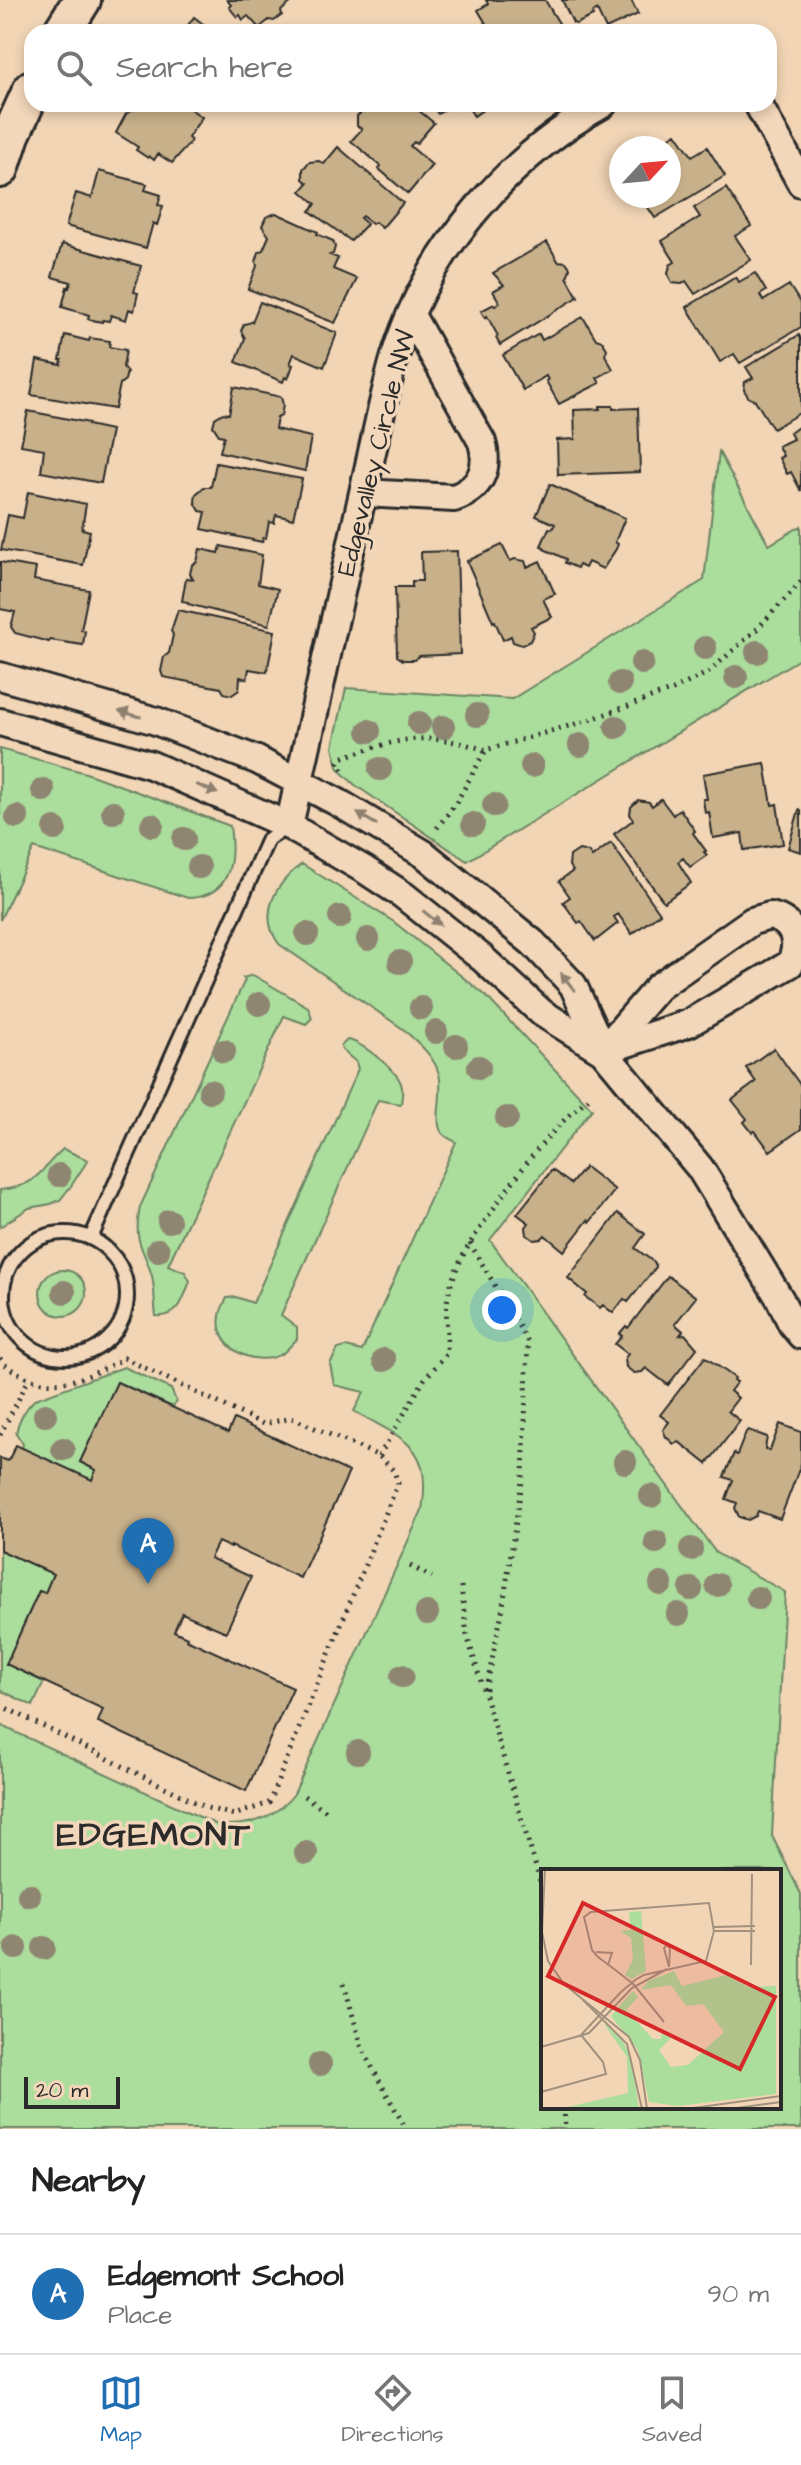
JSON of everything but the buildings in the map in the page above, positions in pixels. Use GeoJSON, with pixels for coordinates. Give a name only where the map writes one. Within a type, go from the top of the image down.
{"type":"FeatureCollection","features":[{"type":"Feature","properties":{"kind":"street"},"geometry":{"type":"LineString","coordinates":[[67,24],[82,0]]}},
{"type":"Feature","properties":{"kind":"street"},"geometry":{"type":"LineString","coordinates":[[0,169],[24,107]]}},
{"type":"Feature","properties":{"kind":"street","name":"Edgevalley Circle NW"},"geometry":{"type":"LineString","coordinates":[[289,826],[395,356],[411,315],[456,234],[496,186],[564,127],[589,112]]}},
{"type":"Feature","properties":{"kind":"street"},"geometry":{"type":"LineString","coordinates":[[762,112],[801,183]]}},
{"type":"Feature","properties":{"kind":"street"},"geometry":{"type":"LineString","coordinates":[[364,493],[454,498],[475,487],[485,466],[482,442],[411,315]]}},
{"type":"Feature","properties":{"kind":"street"},"geometry":{"type":"LineString","coordinates":[[0,676],[156,721],[257,760],[299,781],[424,854],[533,943],[573,985],[603,1051],[700,1168],[801,1335]]}},
{"type":"Feature","properties":{"kind":"street"},"geometry":{"type":"LineString","coordinates":[[0,722],[151,765],[289,826],[403,895],[482,958],[542,1013],[603,1051],[689,1023],[783,969],[795,956],[798,947],[793,930],[787,922],[770,916],[752,921],[658,987],[603,1051]]}},
{"type":"Feature","properties":{"kind":"lane"},"geometry":{"type":"LineString","coordinates":[[91,1238],[268,839],[289,826]]}},
{"type":"Feature","properties":{"kind":"lane"},"geometry":{"type":"LineString","coordinates":[[57,1233],[91,1238],[117,1261],[125,1277],[125,1312],[106,1342],[91,1352],[64,1357],[38,1351],[23,1341],[11,1327],[4,1310],[6,1274],[20,1253],[41,1238],[57,1233]]}},
{"type":"Feature","properties":{"kind":"path"},"geometry":{"type":"LineString","coordinates":[[348,779],[338,764],[340,759],[389,742],[417,737],[456,741],[486,750],[589,720],[673,690],[709,672],[758,628],[801,582]]}},
{"type":"Feature","properties":{"kind":"path"},"geometry":{"type":"LineString","coordinates":[[424,854],[432,835],[456,803],[486,750]]}},
{"type":"Feature","properties":{"kind":"path"},"geometry":{"type":"LineString","coordinates":[[379,1456],[424,1380],[447,1353],[446,1305],[455,1271],[470,1243],[530,1157],[572,1111],[589,1098]]}},
{"type":"Feature","properties":{"kind":"path"},"geometry":{"type":"LineString","coordinates":[[470,1243],[528,1342],[523,1475],[502,1612],[485,1694]]}},
{"type":"Feature","properties":{"kind":"path"},"geometry":{"type":"LineString","coordinates":[[0,1358],[4,1364],[29,1379],[64,1383],[124,1358],[263,1424],[292,1418],[379,1456],[394,1471],[398,1483],[269,1803],[234,1815],[207,1808],[0,1705]]}},
{"type":"Feature","properties":{"kind":"path"},"geometry":{"type":"LineString","coordinates":[[0,1435],[29,1379]]}},
{"type":"Feature","properties":{"kind":"path"},"geometry":{"type":"LineString","coordinates":[[410,1566],[432,1577]]}},
{"type":"Feature","properties":{"kind":"path"},"geometry":{"type":"LineString","coordinates":[[461,1586],[467,1635],[541,1884]]}},
{"type":"Feature","properties":{"kind":"path"},"geometry":{"type":"LineString","coordinates":[[304,1796],[328,1812]]}},
{"type":"Feature","properties":{"kind":"path"},"geometry":{"type":"LineString","coordinates":[[344,1983],[362,2049],[406,2129]]}},
{"type":"Feature","properties":{"kind":"path"},"geometry":{"type":"LineString","coordinates":[[564,2109],[565,2129]]}},
{"type":"Feature","properties":{"kind":"green space"},"geometry":{"type":"Polygon","coordinates":[[[719,452],[769,545],[801,526],[801,658],[467,861],[355,785],[339,770],[333,747],[346,688],[512,699],[704,580],[719,452]]]}},
{"type":"Feature","properties":{"kind":"green space"},"geometry":{"type":"Polygon","coordinates":[[[0,749],[86,773],[230,826],[232,852],[222,884],[202,896],[188,898],[34,848],[0,920],[0,749]]]}},
{"type":"Feature","properties":{"kind":"green space"},"geometry":{"type":"Polygon","coordinates":[[[302,864],[394,922],[485,995],[592,1109],[490,1240],[716,1553],[785,1592],[772,1836],[801,1894],[801,2129],[0,2129],[0,1725],[215,1824],[238,1825],[268,1816],[294,1794],[422,1510],[424,1488],[419,1458],[400,1438],[354,1411],[364,1392],[334,1385],[330,1364],[338,1349],[346,1347],[362,1351],[456,1142],[444,1135],[439,1126],[439,1074],[424,1049],[403,1029],[279,944],[270,922],[270,911],[272,900],[284,880],[302,864]]]}},
{"type":"Feature","properties":{"kind":"green space"},"geometry":{"type":"Polygon","coordinates":[[[253,975],[308,1007],[312,1018],[306,1024],[284,1016],[168,1265],[185,1272],[190,1281],[185,1295],[175,1311],[156,1316],[152,1276],[138,1237],[140,1207],[245,980],[243,978],[253,975]]]}},
{"type":"Feature","properties":{"kind":"green space"},"geometry":{"type":"Polygon","coordinates":[[[347,1040],[367,1050],[395,1074],[402,1085],[401,1104],[378,1100],[281,1315],[297,1327],[297,1339],[283,1353],[273,1357],[250,1357],[231,1347],[224,1338],[220,1328],[221,1312],[227,1298],[236,1297],[253,1303],[358,1069],[356,1062],[342,1050],[341,1046],[347,1040]]]}},
{"type":"Feature","properties":{"kind":"green space"},"geometry":{"type":"Polygon","coordinates":[[[63,1149],[88,1160],[60,1200],[29,1208],[0,1227],[0,1190],[30,1181],[63,1149]]]}},
{"type":"Feature","properties":{"kind":"green space"},"geometry":{"type":"Polygon","coordinates":[[[63,1270],[79,1277],[86,1293],[79,1309],[63,1316],[47,1309],[40,1293],[47,1277],[63,1270]]]}},
{"type":"Feature","properties":{"kind":"green space"},"geometry":{"type":"Polygon","coordinates":[[[124,1367],[171,1389],[176,1401],[173,1407],[117,1382],[80,1462],[96,1470],[92,1480],[22,1448],[17,1428],[35,1399],[124,1367]]]}},
{"type":"Feature","properties":{"kind":"green space"},"geometry":{"type":"Polygon","coordinates":[[[0,1550],[53,1574],[45,1593],[39,1591],[6,1664],[44,1682],[33,1706],[0,1690],[0,1550]]]}},
{"type":"Feature","properties":{"kind":"place","name":"Edgemont School"},"geometry":{"type":"Point","coordinates":[148,1584]}},
{"type":"Feature","properties":{"kind":"district","name":"EDGEMONT"},"geometry":{"type":"Point","coordinates":[154,1835]}}]}
